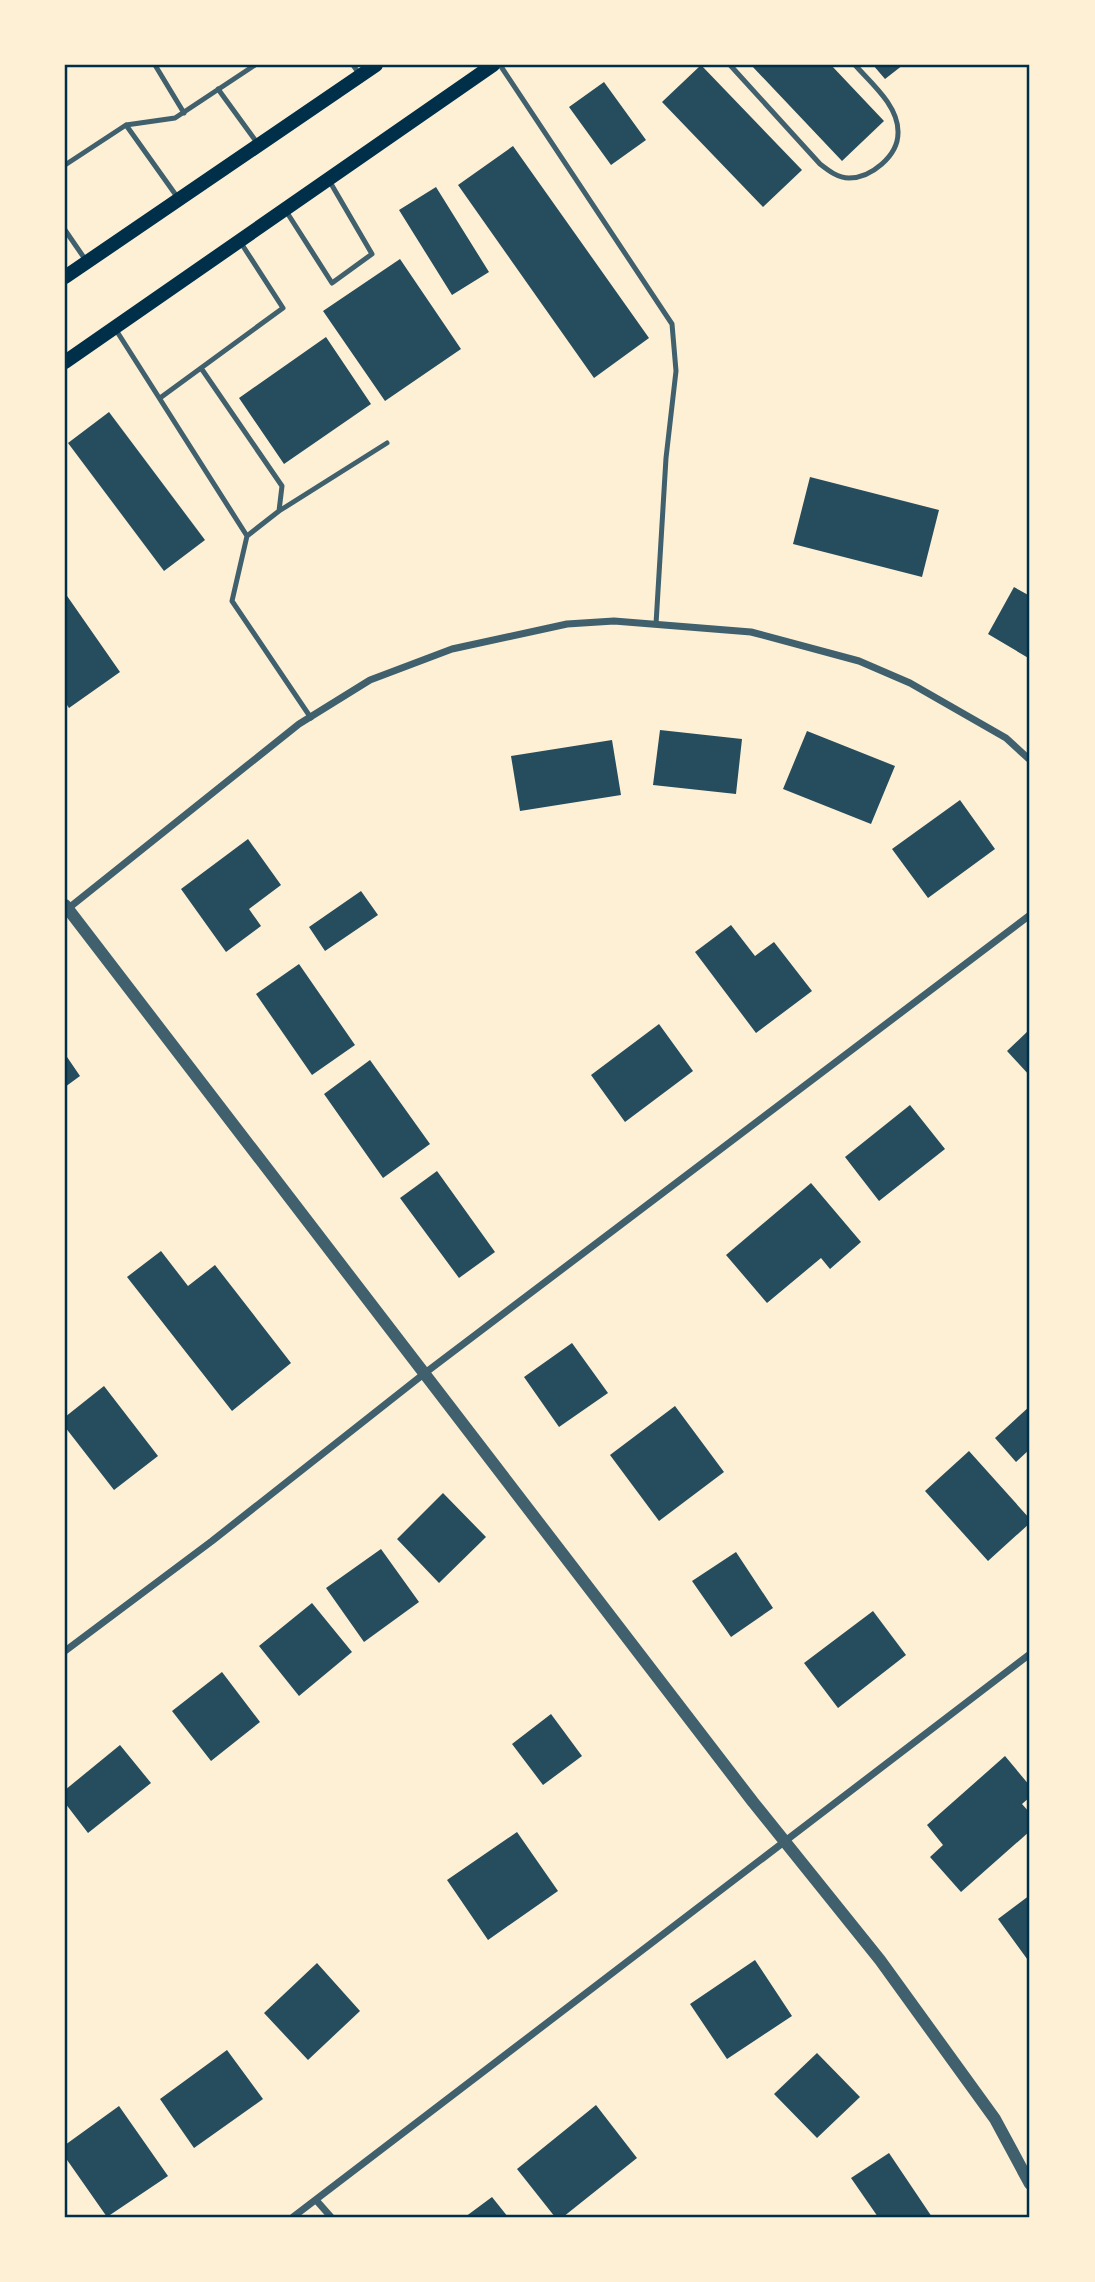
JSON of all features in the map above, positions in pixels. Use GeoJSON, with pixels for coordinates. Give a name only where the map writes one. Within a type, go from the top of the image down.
{"type":"FeatureCollection","features":[{"type":"Feature","properties":{"kind":"main road"},"geometry":{"type":"LineString","coordinates":[[65,277],[258,144],[356,70],[376,65]]}},
{"type":"Feature","properties":{"kind":"main road"},"geometry":{"type":"LineString","coordinates":[[65,362],[493,65]]}},
{"type":"Feature","properties":{"kind":"street"},"geometry":{"type":"LineString","coordinates":[[1030,760],[1006,738],[910,682],[859,661],[751,632],[614,621],[567,624],[452,649],[370,680],[311,718],[66,909],[784,1842],[880,1960],[995,2119],[1030,2184]]}},
{"type":"Feature","properties":{"kind":"street"},"geometry":{"type":"LineString","coordinates":[[65,1651],[212,1541],[425,1373],[1030,915]]}},
{"type":"Feature","properties":{"kind":"street"},"geometry":{"type":"LineString","coordinates":[[293,2217],[1030,1654]]}},
{"type":"Feature","properties":{"kind":"street"},"geometry":{"type":"LineString","coordinates":[[316,2200],[331,2217]]}},
{"type":"Feature","properties":{"kind":"lane"},"geometry":{"type":"LineString","coordinates":[[155,65],[184,113]]}},
{"type":"Feature","properties":{"kind":"lane"},"geometry":{"type":"LineString","coordinates":[[65,165],[126,125],[175,118],[254,65]]}},
{"type":"Feature","properties":{"kind":"lane"},"geometry":{"type":"LineString","coordinates":[[500,65],[672,324],[676,371],[666,458],[656,624]]}},
{"type":"Feature","properties":{"kind":"lane"},"geometry":{"type":"LineString","coordinates":[[730,65],[820,163],[832,173],[848,178],[864,176],[878,168],[892,154],[898,134],[894,115],[883,97],[855,65]]}},
{"type":"Feature","properties":{"kind":"lane"},"geometry":{"type":"LineString","coordinates":[[218,89],[258,144]]}},
{"type":"Feature","properties":{"kind":"lane"},"geometry":{"type":"LineString","coordinates":[[126,125],[178,198]]}},
{"type":"Feature","properties":{"kind":"lane"},"geometry":{"type":"LineString","coordinates":[[285,209],[332,283],[372,254],[328,179]]}},
{"type":"Feature","properties":{"kind":"lane"},"geometry":{"type":"LineString","coordinates":[[65,230],[86,262]]}},
{"type":"Feature","properties":{"kind":"lane"},"geometry":{"type":"LineString","coordinates":[[160,398],[283,308],[239,240]]}},
{"type":"Feature","properties":{"kind":"lane"},"geometry":{"type":"LineString","coordinates":[[114,328],[247,536]]}},
{"type":"Feature","properties":{"kind":"lane"},"geometry":{"type":"LineString","coordinates":[[201,368],[282,485],[279,511]]}},
{"type":"Feature","properties":{"kind":"lane"},"geometry":{"type":"LineString","coordinates":[[311,718],[232,601],[247,536],[279,511],[387,443]]}},
{"type":"Feature","properties":{"kind":"building"},"geometry":{"type":"Polygon","coordinates":[[[701,65],[802,170],[763,207],[662,102],[701,65]]]}},
{"type":"Feature","properties":{"kind":"building"},"geometry":{"type":"Polygon","coordinates":[[[751,65],[831,65],[884,121],[842,161],[751,65]]]}},
{"type":"Feature","properties":{"kind":"building"},"geometry":{"type":"Polygon","coordinates":[[[873,65],[903,65],[885,79],[873,65]]]}},
{"type":"Feature","properties":{"kind":"building"},"geometry":{"type":"Polygon","coordinates":[[[604,82],[646,140],[611,165],[569,107],[604,82]]]}},
{"type":"Feature","properties":{"kind":"building"},"geometry":{"type":"Polygon","coordinates":[[[513,146],[649,338],[594,378],[458,185],[513,146]]]}},
{"type":"Feature","properties":{"kind":"building"},"geometry":{"type":"Polygon","coordinates":[[[436,187],[489,272],[452,295],[399,210],[436,187]]]}},
{"type":"Feature","properties":{"kind":"building"},"geometry":{"type":"Polygon","coordinates":[[[400,259],[461,349],[385,401],[323,311],[400,259]]]}},
{"type":"Feature","properties":{"kind":"building"},"geometry":{"type":"Polygon","coordinates":[[[326,337],[371,404],[284,464],[239,398],[326,337]]]}},
{"type":"Feature","properties":{"kind":"building"},"geometry":{"type":"Polygon","coordinates":[[[109,412],[205,540],[164,571],[68,443],[109,412]]]}},
{"type":"Feature","properties":{"kind":"building"},"geometry":{"type":"Polygon","coordinates":[[[810,477],[939,510],[922,577],[793,544],[810,477]]]}},
{"type":"Feature","properties":{"kind":"building"},"geometry":{"type":"Polygon","coordinates":[[[1014,587],[1030,596],[1030,659],[988,634],[1014,587]]]}},
{"type":"Feature","properties":{"kind":"building"},"geometry":{"type":"Polygon","coordinates":[[[65,593],[120,672],[69,708],[65,702],[65,593]]]}},
{"type":"Feature","properties":{"kind":"building"},"geometry":{"type":"Polygon","coordinates":[[[660,730],[742,739],[736,794],[653,785],[660,730]]]}},
{"type":"Feature","properties":{"kind":"building"},"geometry":{"type":"Polygon","coordinates":[[[807,731],[895,766],[871,824],[783,789],[807,731]]]}},
{"type":"Feature","properties":{"kind":"building"},"geometry":{"type":"Polygon","coordinates":[[[612,740],[621,795],[520,811],[511,756],[612,740]]]}},
{"type":"Feature","properties":{"kind":"building"},"geometry":{"type":"Polygon","coordinates":[[[960,800],[995,849],[928,898],[892,849],[960,800]]]}},
{"type":"Feature","properties":{"kind":"building"},"geometry":{"type":"Polygon","coordinates":[[[248,839],[281,885],[249,909],[261,926],[226,952],[181,889],[248,839]]]}},
{"type":"Feature","properties":{"kind":"building"},"geometry":{"type":"Polygon","coordinates":[[[361,891],[378,915],[325,951],[309,927],[361,891]]]}},
{"type":"Feature","properties":{"kind":"building"},"geometry":{"type":"Polygon","coordinates":[[[731,925],[755,956],[774,942],[812,991],[756,1033],[695,952],[731,925]]]}},
{"type":"Feature","properties":{"kind":"building"},"geometry":{"type":"Polygon","coordinates":[[[299,964],[355,1045],[312,1075],[256,994],[299,964]]]}},
{"type":"Feature","properties":{"kind":"building"},"geometry":{"type":"Polygon","coordinates":[[[659,1024],[693,1071],[625,1122],[591,1075],[659,1024]]]}},
{"type":"Feature","properties":{"kind":"building"},"geometry":{"type":"Polygon","coordinates":[[[1030,1029],[1030,1076],[1007,1051],[1030,1029]]]}},
{"type":"Feature","properties":{"kind":"building"},"geometry":{"type":"Polygon","coordinates":[[[65,1054],[80,1076],[65,1087],[65,1054]]]}},
{"type":"Feature","properties":{"kind":"building"},"geometry":{"type":"Polygon","coordinates":[[[370,1060],[430,1144],[383,1178],[324,1094],[370,1060]]]}},
{"type":"Feature","properties":{"kind":"building"},"geometry":{"type":"Polygon","coordinates":[[[910,1105],[945,1149],[879,1201],[845,1157],[910,1105]]]}},
{"type":"Feature","properties":{"kind":"building"},"geometry":{"type":"Polygon","coordinates":[[[437,1171],[495,1252],[459,1278],[400,1198],[437,1171]]]}},
{"type":"Feature","properties":{"kind":"building"},"geometry":{"type":"Polygon","coordinates":[[[811,1183],[861,1242],[830,1269],[821,1258],[767,1303],[726,1255],[811,1183]]]}},
{"type":"Feature","properties":{"kind":"building"},"geometry":{"type":"Polygon","coordinates":[[[161,1251],[188,1286],[215,1265],[291,1363],[232,1411],[127,1277],[161,1251]]]}},
{"type":"Feature","properties":{"kind":"building"},"geometry":{"type":"Polygon","coordinates":[[[572,1343],[608,1393],[559,1427],[524,1377],[572,1343]]]}},
{"type":"Feature","properties":{"kind":"building"},"geometry":{"type":"Polygon","coordinates":[[[104,1386],[158,1456],[114,1490],[65,1427],[65,1417],[104,1386]]]}},
{"type":"Feature","properties":{"kind":"building"},"geometry":{"type":"Polygon","coordinates":[[[675,1406],[724,1472],[659,1521],[610,1455],[675,1406]]]}},
{"type":"Feature","properties":{"kind":"building"},"geometry":{"type":"Polygon","coordinates":[[[1030,1406],[1030,1449],[1016,1462],[995,1438],[1030,1406]]]}},
{"type":"Feature","properties":{"kind":"building"},"geometry":{"type":"Polygon","coordinates":[[[969,1451],[1030,1519],[1030,1523],[988,1561],[925,1491],[969,1451]]]}},
{"type":"Feature","properties":{"kind":"building"},"geometry":{"type":"Polygon","coordinates":[[[443,1493],[486,1537],[439,1583],[397,1539],[443,1493]]]}},
{"type":"Feature","properties":{"kind":"building"},"geometry":{"type":"Polygon","coordinates":[[[381,1549],[419,1602],[364,1642],[326,1588],[381,1549]]]}},
{"type":"Feature","properties":{"kind":"building"},"geometry":{"type":"Polygon","coordinates":[[[736,1552],[773,1608],[731,1637],[692,1581],[736,1552]]]}},
{"type":"Feature","properties":{"kind":"building"},"geometry":{"type":"Polygon","coordinates":[[[312,1603],[352,1652],[299,1696],[259,1646],[312,1603]]]}},
{"type":"Feature","properties":{"kind":"building"},"geometry":{"type":"Polygon","coordinates":[[[873,1611],[906,1655],[838,1708],[804,1663],[873,1611]]]}},
{"type":"Feature","properties":{"kind":"building"},"geometry":{"type":"Polygon","coordinates":[[[222,1672],[260,1722],[211,1761],[172,1711],[222,1672]]]}},
{"type":"Feature","properties":{"kind":"building"},"geometry":{"type":"Polygon","coordinates":[[[551,1714],[582,1756],[543,1785],[512,1744],[551,1714]]]}},
{"type":"Feature","properties":{"kind":"building"},"geometry":{"type":"Polygon","coordinates":[[[120,1745],[151,1783],[88,1833],[65,1803],[65,1790],[120,1745]]]}},
{"type":"Feature","properties":{"kind":"building"},"geometry":{"type":"Polygon","coordinates":[[[1005,1756],[1030,1786],[1030,1797],[1022,1804],[1030,1813],[1030,1831],[961,1892],[930,1857],[943,1845],[927,1825],[1005,1756]]]}},
{"type":"Feature","properties":{"kind":"building"},"geometry":{"type":"Polygon","coordinates":[[[517,1832],[558,1891],[488,1940],[447,1880],[517,1832]]]}},
{"type":"Feature","properties":{"kind":"building"},"geometry":{"type":"Polygon","coordinates":[[[1030,1895],[1030,1963],[998,1919],[1030,1895]]]}},
{"type":"Feature","properties":{"kind":"building"},"geometry":{"type":"Polygon","coordinates":[[[755,1960],[792,2016],[727,2059],[690,2004],[755,1960]]]}},
{"type":"Feature","properties":{"kind":"building"},"geometry":{"type":"Polygon","coordinates":[[[317,1963],[360,2011],[308,2060],[264,2013],[317,1963]]]}},
{"type":"Feature","properties":{"kind":"building"},"geometry":{"type":"Polygon","coordinates":[[[227,2050],[263,2099],[194,2148],[160,2099],[227,2050]]]}},
{"type":"Feature","properties":{"kind":"building"},"geometry":{"type":"Polygon","coordinates":[[[817,2053],[860,2097],[817,2138],[774,2094],[817,2053]]]}},
{"type":"Feature","properties":{"kind":"building"},"geometry":{"type":"Polygon","coordinates":[[[596,2105],[637,2158],[563,2217],[555,2217],[517,2169],[596,2105]]]}},
{"type":"Feature","properties":{"kind":"building"},"geometry":{"type":"Polygon","coordinates":[[[119,2106],[168,2176],[107,2217],[65,2157],[65,2145],[119,2106]]]}},
{"type":"Feature","properties":{"kind":"building"},"geometry":{"type":"Polygon","coordinates":[[[889,2153],[932,2217],[878,2217],[851,2178],[889,2153]]]}},
{"type":"Feature","properties":{"kind":"building"},"geometry":{"type":"Polygon","coordinates":[[[492,2197],[508,2217],[465,2217],[492,2197]]]}}]}
